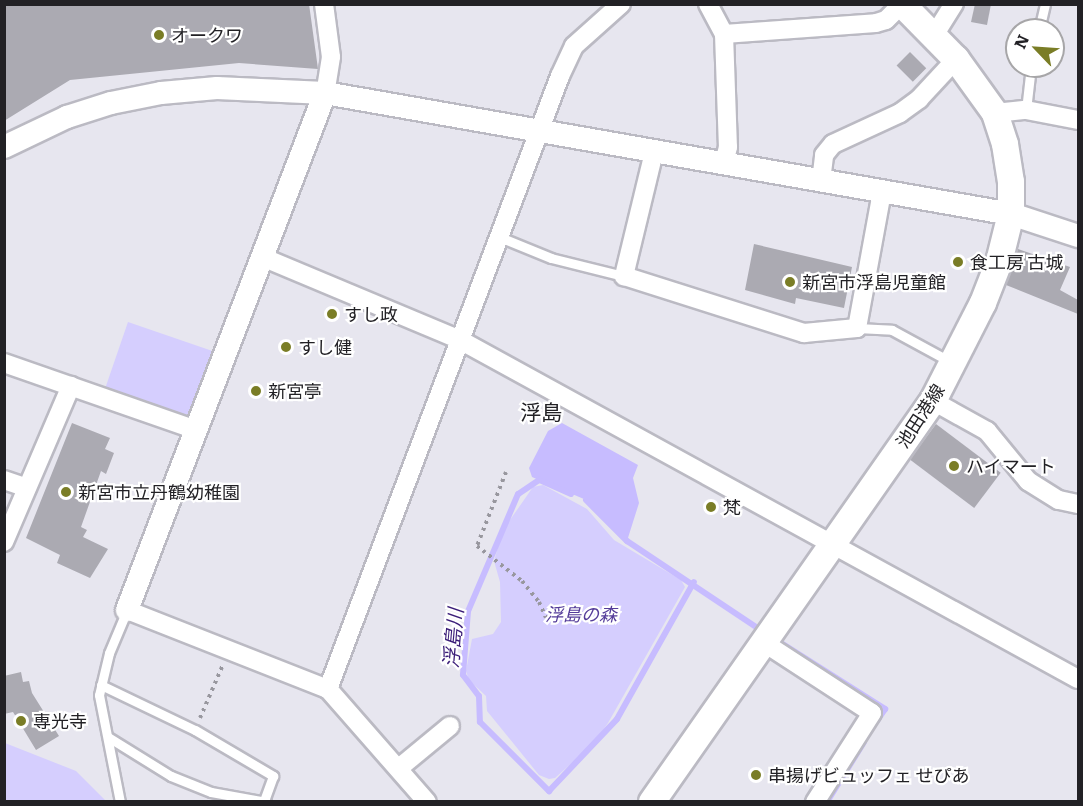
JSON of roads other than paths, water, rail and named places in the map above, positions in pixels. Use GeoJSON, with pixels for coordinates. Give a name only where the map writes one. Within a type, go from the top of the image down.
{"type":"FeatureCollection","features":[{"type":"Feature","properties":{"kind":"main road","name":"池田港線"},"geometry":{"type":"LineString","coordinates":[[652,801],[766,644],[933,401],[987,293],[1011,214],[1005,144],[995,113],[956,59],[935,34],[902,4]]}},
{"type":"Feature","properties":{"kind":"street"},"geometry":{"type":"LineString","coordinates":[[324,4],[331,57],[325,93],[127,610],[328,689],[427,801]]}},
{"type":"Feature","properties":{"kind":"street"},"geometry":{"type":"LineString","coordinates":[[328,689],[574,46],[621,4]]}},
{"type":"Feature","properties":{"kind":"street"},"geometry":{"type":"LineString","coordinates":[[708,4],[724,34],[728,147],[724,163]]}},
{"type":"Feature","properties":{"kind":"street"},"geometry":{"type":"LineString","coordinates":[[724,34],[876,23],[886,20],[902,4]]}},
{"type":"Feature","properties":{"kind":"street"},"geometry":{"type":"LineString","coordinates":[[935,34],[954,4]]}},
{"type":"Feature","properties":{"kind":"street"},"geometry":{"type":"LineString","coordinates":[[821,181],[824,155],[833,144],[900,113],[919,99],[956,59]]}},
{"type":"Feature","properties":{"kind":"street"},"geometry":{"type":"LineString","coordinates":[[4,147],[68,117],[111,103],[161,93],[217,88],[325,93],[540,134],[724,163],[1011,214],[1078,236]]}},
{"type":"Feature","properties":{"kind":"street"},"geometry":{"type":"LineString","coordinates":[[995,113],[1026,110],[1078,120]]}},
{"type":"Feature","properties":{"kind":"street"},"geometry":{"type":"LineString","coordinates":[[654,152],[624,276],[804,333],[857,328],[882,192]]}},
{"type":"Feature","properties":{"kind":"street"},"geometry":{"type":"LineString","coordinates":[[262,257],[460,340],[1078,679]]}},
{"type":"Feature","properties":{"kind":"street"},"geometry":{"type":"LineString","coordinates":[[4,363],[196,430]]}},
{"type":"Feature","properties":{"kind":"street"},"geometry":{"type":"LineString","coordinates":[[4,542],[71,386]]}},
{"type":"Feature","properties":{"kind":"street"},"geometry":{"type":"LineString","coordinates":[[933,401],[987,431],[1028,481],[1059,500],[1078,504]]}},
{"type":"Feature","properties":{"kind":"street"},"geometry":{"type":"LineString","coordinates":[[4,480],[27,488]]}},
{"type":"Feature","properties":{"kind":"street"},"geometry":{"type":"LineString","coordinates":[[766,644],[872,713],[815,801]]}},
{"type":"Feature","properties":{"kind":"street"},"geometry":{"type":"LineString","coordinates":[[399,768],[450,726]]}},
{"type":"Feature","properties":{"kind":"lane"},"geometry":{"type":"LineString","coordinates":[[1026,110],[1030,78]]}},
{"type":"Feature","properties":{"kind":"lane"},"geometry":{"type":"LineString","coordinates":[[502,238],[551,258],[624,276]]}},
{"type":"Feature","properties":{"kind":"lane"},"geometry":{"type":"LineString","coordinates":[[857,328],[892,330],[952,363]]}},
{"type":"Feature","properties":{"kind":"lane"},"geometry":{"type":"LineString","coordinates":[[120,801],[108,737],[102,719],[101,685],[127,610]]}},
{"type":"Feature","properties":{"kind":"lane"},"geometry":{"type":"LineString","coordinates":[[101,685],[195,730],[273,776],[265,801],[211,792],[171,777],[108,737]]}},
{"type":"Feature","properties":{"kind":"waterway","name":"浮島川"},"geometry":{"type":"LineString","coordinates":[[571,494],[539,480],[518,494],[468,611],[463,675],[479,696],[480,722],[549,791],[617,719],[694,582]]}},
{"type":"Feature","properties":{"kind":"waterway","name":"浮島川"},"geometry":{"type":"LineString","coordinates":[[586,500],[627,541],[765,633]]}},
{"type":"Feature","properties":{"kind":"waterway","name":"浮島川"},"geometry":{"type":"LineString","coordinates":[[778,641],[885,709],[877,721]]}},
{"type":"Feature","properties":{"kind":"waterway","name":"浮島川"},"geometry":{"type":"LineString","coordinates":[[827,802],[864,742]]}},
{"type":"Feature","properties":{"kind":"place","name":"オークワ"},"geometry":{"type":"Point","coordinates":[159,35]}},
{"type":"Feature","properties":{"kind":"place","name":"食工房 古城"},"geometry":{"type":"Point","coordinates":[958,262]}},
{"type":"Feature","properties":{"kind":"place","name":"新宮市浮島児童館"},"geometry":{"type":"Point","coordinates":[790,282]}},
{"type":"Feature","properties":{"kind":"place","name":"すし政"},"geometry":{"type":"Point","coordinates":[332,314]}},
{"type":"Feature","properties":{"kind":"place","name":"すし健"},"geometry":{"type":"Point","coordinates":[286,347]}},
{"type":"Feature","properties":{"kind":"place","name":"新宮亭"},"geometry":{"type":"Point","coordinates":[256,391]}},
{"type":"Feature","properties":{"kind":"place","name":"ハイマート"},"geometry":{"type":"Point","coordinates":[954,466]}},
{"type":"Feature","properties":{"kind":"place","name":"新宮市立丹鶴幼稚園"},"geometry":{"type":"Point","coordinates":[66,492]}},
{"type":"Feature","properties":{"kind":"place","name":"梵"},"geometry":{"type":"Point","coordinates":[711,507]}},
{"type":"Feature","properties":{"kind":"place","name":"専光寺"},"geometry":{"type":"Point","coordinates":[21,721]}},
{"type":"Feature","properties":{"kind":"place","name":"串揚げビュッフェ せぴあ"},"geometry":{"type":"Point","coordinates":[756,775]}},
{"type":"Feature","properties":{"kind":"district","name":"浮島"},"geometry":{"type":"Point","coordinates":[541,411]}},
{"type":"Feature","properties":{"kind":"park label","name":"浮島の森"},"geometry":{"type":"Point","coordinates":[581,614]}}]}
